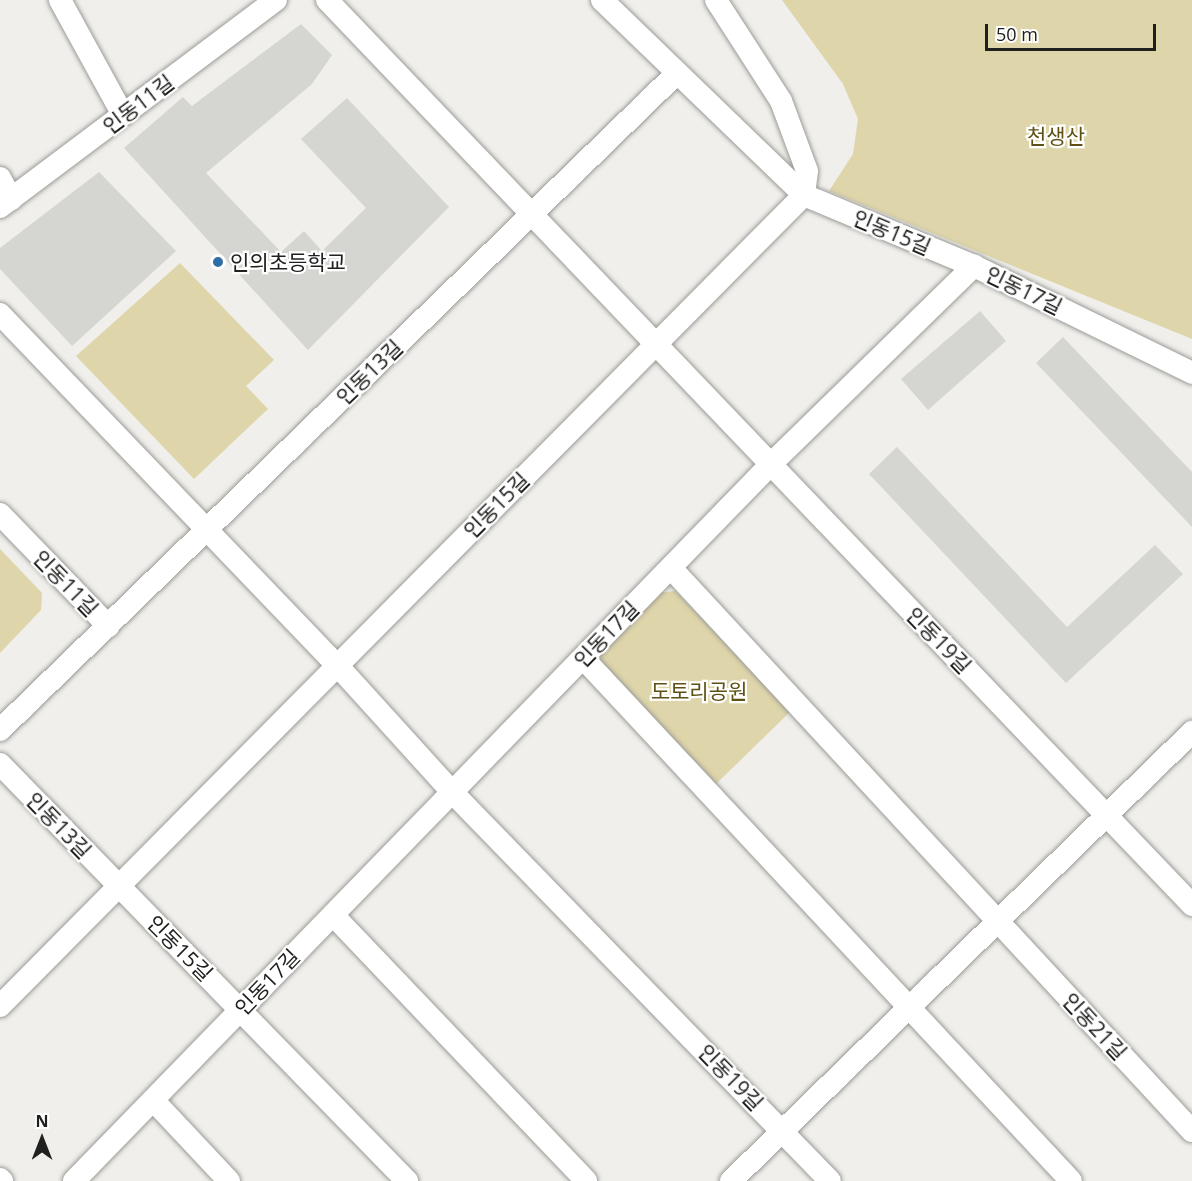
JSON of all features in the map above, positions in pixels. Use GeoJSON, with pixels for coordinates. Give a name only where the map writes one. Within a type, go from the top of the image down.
{"type":"FeatureCollection","features":[{"type":"Feature","properties":{"kind":"street"},"geometry":{"type":"LineString","coordinates":[[60,0],[123,114]]}},
{"type":"Feature","properties":{"kind":"street","name":"인동11길"},"geometry":{"type":"LineString","coordinates":[[5,203],[276,0]]}},
{"type":"Feature","properties":{"kind":"street"},"geometry":{"type":"LineString","coordinates":[[327,0],[771,465]]}},
{"type":"Feature","properties":{"kind":"street"},"geometry":{"type":"LineString","coordinates":[[602,0],[804,195]]}},
{"type":"Feature","properties":{"kind":"street"},"geometry":{"type":"LineString","coordinates":[[716,0],[781,101],[807,171],[804,195]]}},
{"type":"Feature","properties":{"kind":"street","name":"인동13길"},"geometry":{"type":"LineString","coordinates":[[0,730],[677,73]]}},
{"type":"Feature","properties":{"kind":"street"},"geometry":{"type":"LineString","coordinates":[[0,178],[5,203]]}},
{"type":"Feature","properties":{"kind":"street","name":"인동15길"},"geometry":{"type":"LineString","coordinates":[[0,1006],[804,195],[974,266]]}},
{"type":"Feature","properties":{"kind":"street","name":"인동17길"},"geometry":{"type":"LineString","coordinates":[[74,1181],[771,465],[974,266],[1192,373]]}},
{"type":"Feature","properties":{"kind":"street"},"geometry":{"type":"LineString","coordinates":[[0,314],[337,666],[452,792]]}},
{"type":"Feature","properties":{"kind":"street","name":"인동19길"},"geometry":{"type":"LineString","coordinates":[[771,465],[1192,905]]}},
{"type":"Feature","properties":{"kind":"street","name":"인동11길"},"geometry":{"type":"LineString","coordinates":[[0,514],[108,626]]}},
{"type":"Feature","properties":{"kind":"street"},"geometry":{"type":"LineString","coordinates":[[671,568],[997,921]]}},
{"type":"Feature","properties":{"kind":"street"},"geometry":{"type":"LineString","coordinates":[[583,658],[1071,1181]]}},
{"type":"Feature","properties":{"kind":"street"},"geometry":{"type":"LineString","coordinates":[[731,1181],[1192,732]]}},
{"type":"Feature","properties":{"kind":"street","name":"인동13길"},"geometry":{"type":"LineString","coordinates":[[0,764],[118,887]]}},
{"type":"Feature","properties":{"kind":"street","name":"인동19길"},"geometry":{"type":"LineString","coordinates":[[452,792],[783,1130],[830,1181]]}},
{"type":"Feature","properties":{"kind":"street","name":"인동15길"},"geometry":{"type":"LineString","coordinates":[[118,887],[241,1009]]}},
{"type":"Feature","properties":{"kind":"street"},"geometry":{"type":"LineString","coordinates":[[333,915],[586,1181]]}},
{"type":"Feature","properties":{"kind":"street","name":"인동21길"},"geometry":{"type":"LineString","coordinates":[[997,921],[1192,1131]]}},
{"type":"Feature","properties":{"kind":"street"},"geometry":{"type":"LineString","coordinates":[[241,1009],[406,1181]]}},
{"type":"Feature","properties":{"kind":"street"},"geometry":{"type":"LineString","coordinates":[[153,1100],[230,1181]]}},
{"type":"Feature","properties":{"kind":"green space","name":"천생산"},"geometry":{"type":"Polygon","coordinates":[[[782,0],[1192,0],[1192,339],[829,191],[853,154],[858,119],[843,84],[782,0]]]}},
{"type":"Feature","properties":{"kind":"green space"},"geometry":{"type":"Polygon","coordinates":[[[180,263],[274,360],[246,386],[268,409],[194,479],[76,356],[180,263]]]}},
{"type":"Feature","properties":{"kind":"green space"},"geometry":{"type":"Polygon","coordinates":[[[0,549],[42,593],[41,610],[0,653],[0,549]]]}},
{"type":"Feature","properties":{"kind":"green space","name":"도토리공원"},"geometry":{"type":"Polygon","coordinates":[[[675,591],[792,710],[716,784],[605,672],[596,651],[655,593],[675,591]]]}},
{"type":"Feature","properties":{"kind":"building"},"geometry":{"type":"Polygon","coordinates":[[[301,24],[332,55],[312,84],[206,173],[281,252],[304,231],[322,251],[366,208],[301,139],[347,98],[449,207],[308,350],[124,148],[183,97],[192,106],[301,24]]]}},
{"type":"Feature","properties":{"kind":"building"},"geometry":{"type":"Polygon","coordinates":[[[99,172],[176,251],[72,346],[0,269],[0,248],[99,172]]]}},
{"type":"Feature","properties":{"kind":"building"},"geometry":{"type":"Polygon","coordinates":[[[980,311],[1006,341],[928,410],[901,379],[980,311]]]}},
{"type":"Feature","properties":{"kind":"building"},"geometry":{"type":"Polygon","coordinates":[[[1063,337],[1192,472],[1192,527],[1036,363],[1063,337]]]}},
{"type":"Feature","properties":{"kind":"building"},"geometry":{"type":"Polygon","coordinates":[[[897,447],[1067,627],[1155,545],[1183,574],[1066,683],[869,474],[897,447]]]}},
{"type":"Feature","properties":{"kind":"place","name":"인의초등학교"},"geometry":{"type":"Point","coordinates":[218,262]}}]}
